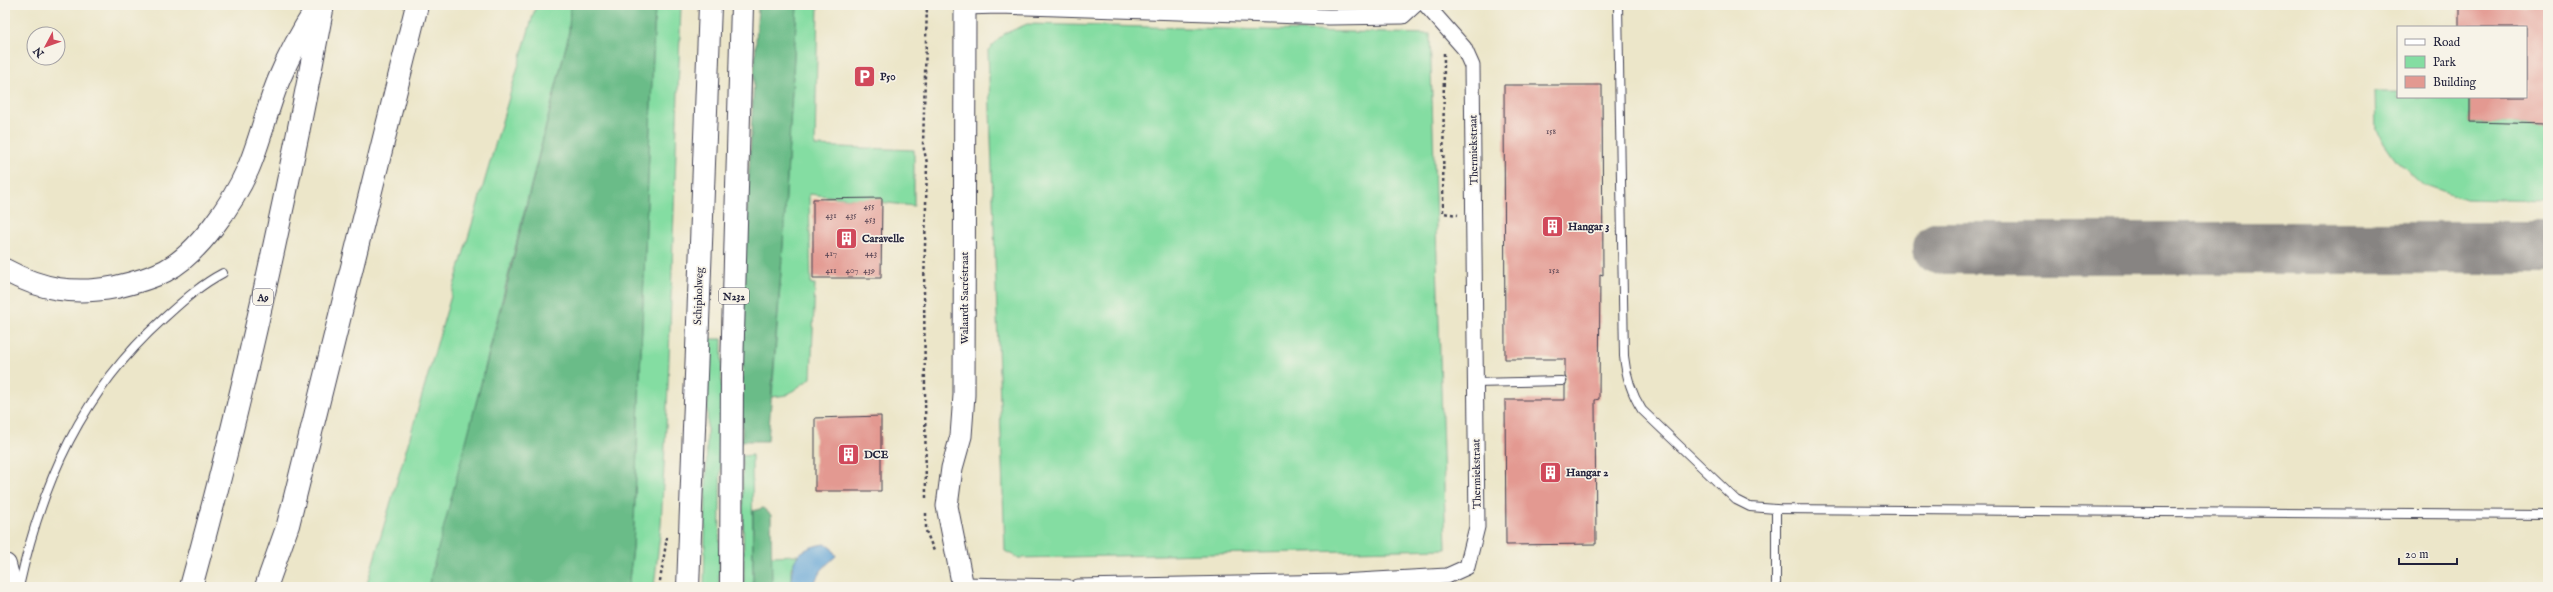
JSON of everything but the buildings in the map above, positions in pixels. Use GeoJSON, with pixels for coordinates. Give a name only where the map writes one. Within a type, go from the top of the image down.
{"type":"FeatureCollection","features":[{"type":"Feature","properties":{"kind":"main road"},"geometry":{"type":"LineString","coordinates":[[5,270],[21,279],[52,290],[93,291],[144,281],[166,270],[190,253],[231,201],[248,169],[279,78],[319,5]]}},
{"type":"Feature","properties":{"kind":"main road","name":"A9"},"geometry":{"type":"LineString","coordinates":[[191,587],[214,502],[280,226],[323,5]]}},
{"type":"Feature","properties":{"kind":"main road"},"geometry":{"type":"LineString","coordinates":[[266,587],[288,524],[417,5]]}},
{"type":"Feature","properties":{"kind":"main road","name":"Schipholweg"},"geometry":{"type":"LineString","coordinates":[[688,587],[710,5]]}},
{"type":"Feature","properties":{"kind":"main road","name":"N232"},"geometry":{"type":"LineString","coordinates":[[731,587],[732,370],[742,5]]}},
{"type":"Feature","properties":{"kind":"main road"},"geometry":{"type":"LineString","coordinates":[[279,587],[288,524]]}},
{"type":"Feature","properties":{"kind":"main road"},"geometry":{"type":"LineString","coordinates":[[5,565],[11,587]]}},
{"type":"Feature","properties":{"kind":"street"},"geometry":{"type":"LineString","coordinates":[[965,6],[1007,6],[1329,17],[1403,16],[1415,5]]}},
{"type":"Feature","properties":{"kind":"street","name":"Thermiekstraat"},"geometry":{"type":"LineString","coordinates":[[1078,587],[1340,582],[1447,576],[1467,567],[1477,527],[1472,66],[1464,48],[1426,5]]}},
{"type":"Feature","properties":{"kind":"street","name":"Walaardt Sacréstraat"},"geometry":{"type":"LineString","coordinates":[[963,586],[947,506],[952,468],[961,436],[964,395],[965,6]]}},
{"type":"Feature","properties":{"kind":"street"},"geometry":{"type":"LineString","coordinates":[[963,586],[1067,587]]}},
{"type":"Feature","properties":{"kind":"lane"},"geometry":{"type":"LineString","coordinates":[[1618,5],[1624,356],[1626,374],[1632,394],[1642,410],[1736,500],[1750,507],[1776,509],[2548,514]]}},
{"type":"Feature","properties":{"kind":"lane"},"geometry":{"type":"LineString","coordinates":[[19,587],[36,518],[63,449],[90,403],[111,373],[142,338],[200,286],[223,273]]}},
{"type":"Feature","properties":{"kind":"lane"},"geometry":{"type":"LineString","coordinates":[[1475,383],[1562,381]]}},
{"type":"Feature","properties":{"kind":"lane"},"geometry":{"type":"LineString","coordinates":[[1776,509],[1776,587]]}},
{"type":"Feature","properties":{"kind":"path"},"geometry":{"type":"LineString","coordinates":[[926,500],[924,288],[927,163],[923,145],[927,5]]}},
{"type":"Feature","properties":{"kind":"path"},"geometry":{"type":"LineString","coordinates":[[1444,51],[1443,213],[1473,217]]}},
{"type":"Feature","properties":{"kind":"path"},"geometry":{"type":"LineString","coordinates":[[926,508],[926,532],[935,554]]}},
{"type":"Feature","properties":{"kind":"green space"},"geometry":{"type":"Polygon","coordinates":[[[536,5],[570,5],[569,34],[433,574],[428,587],[366,587],[536,5]]]}},
{"type":"Feature","properties":{"kind":"green space"},"geometry":{"type":"Polygon","coordinates":[[[570,5],[655,5],[633,548],[628,587],[428,587],[507,285],[569,34],[570,5]]]}},
{"type":"Feature","properties":{"kind":"green space"},"geometry":{"type":"Polygon","coordinates":[[[655,5],[681,5],[668,387],[661,525],[654,587],[628,587],[633,548],[655,5]]]}},
{"type":"Feature","properties":{"kind":"green space"},"geometry":{"type":"Polygon","coordinates":[[[758,5],[797,5],[783,245],[768,441],[742,441],[743,283],[758,5]]]}},
{"type":"Feature","properties":{"kind":"green space"},"geometry":{"type":"Polygon","coordinates":[[[797,5],[818,5],[815,146],[914,150],[914,206],[809,194],[811,284],[815,284],[811,378],[787,395],[772,397],[783,245],[797,5]]]}},
{"type":"Feature","properties":{"kind":"green space"},"geometry":{"type":"Polygon","coordinates":[[[1027,24],[1430,34],[1446,549],[1018,558],[1005,551],[988,50],[1004,34],[1027,24]]]}},
{"type":"Feature","properties":{"kind":"green space"},"geometry":{"type":"Polygon","coordinates":[[[2375,91],[2397,91],[2397,98],[2470,98],[2470,122],[2548,124],[2548,201],[2465,199],[2423,184],[2397,161],[2376,131],[2375,91]]]}},
{"type":"Feature","properties":{"kind":"green space"},"geometry":{"type":"Polygon","coordinates":[[[709,339],[722,339],[719,587],[704,587],[709,339]]]}},
{"type":"Feature","properties":{"kind":"green space"},"geometry":{"type":"Polygon","coordinates":[[[752,455],[753,587],[744,587],[742,456],[752,455]]]}},
{"type":"Feature","properties":{"kind":"green space"},"geometry":{"type":"Polygon","coordinates":[[[763,508],[771,515],[772,587],[753,587],[753,511],[763,508]]]}},
{"type":"Feature","properties":{"kind":"green space"},"geometry":{"type":"Polygon","coordinates":[[[798,555],[791,568],[791,587],[772,587],[771,556],[798,555]]]}},
{"type":"Feature","properties":{"kind":"water"},"geometry":{"type":"Polygon","coordinates":[[[824,544],[831,547],[836,556],[819,573],[814,587],[791,587],[792,569],[797,557],[801,552],[807,549],[824,544]]]}},
{"type":"Feature","properties":{"kind":"taxiway"},"geometry":{"type":"LineString","coordinates":[[1939,248],[2548,248]]}},
{"type":"Feature","properties":{"kind":"place","name":"P50"},"geometry":{"type":"Point","coordinates":[865,76]}},
{"type":"Feature","properties":{"kind":"place","name":"Hangar 3"},"geometry":{"type":"Point","coordinates":[1553,226]}},
{"type":"Feature","properties":{"kind":"place","name":"Caravelle"},"geometry":{"type":"Point","coordinates":[847,238]}},
{"type":"Feature","properties":{"kind":"place","name":"DCE"},"geometry":{"type":"Point","coordinates":[848,454]}},
{"type":"Feature","properties":{"kind":"place","name":"Hangar 2"},"geometry":{"type":"Point","coordinates":[1551,472]}}]}
